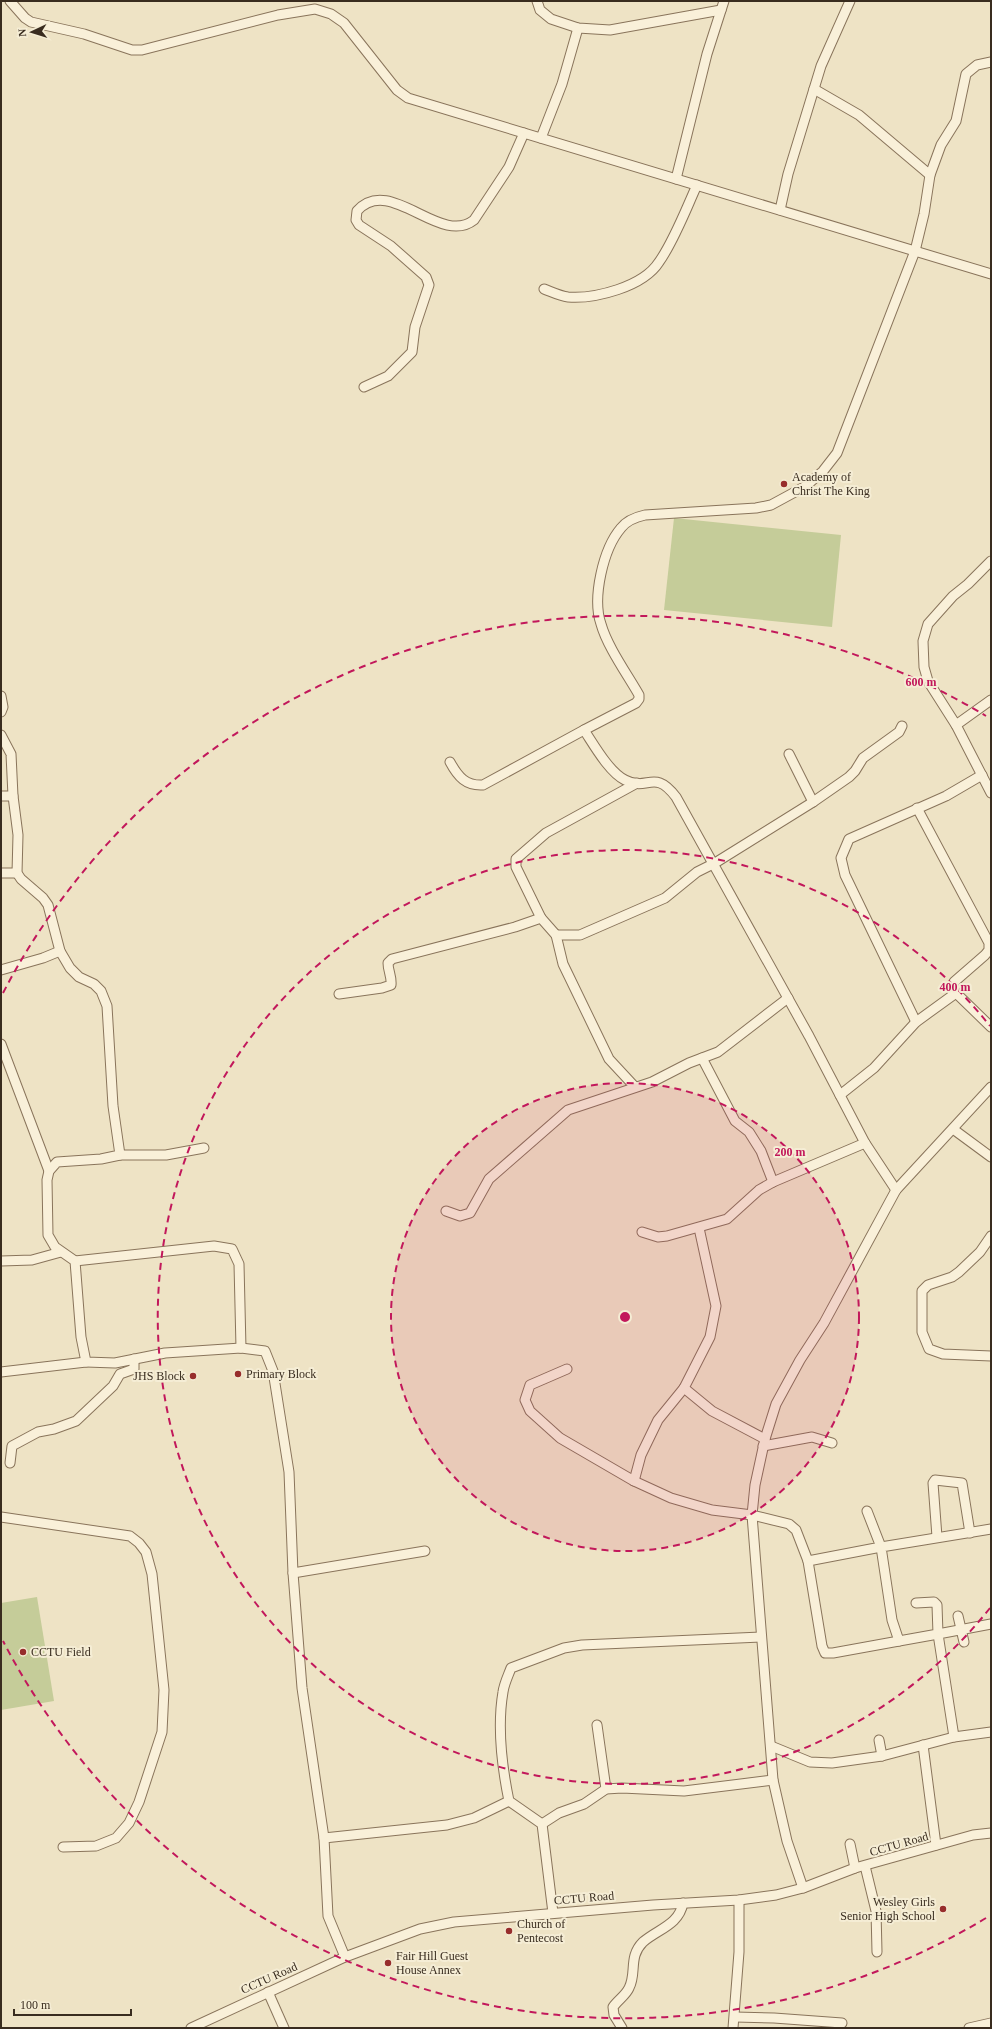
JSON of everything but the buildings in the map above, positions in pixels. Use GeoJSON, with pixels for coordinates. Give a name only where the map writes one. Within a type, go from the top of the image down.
{"type":"FeatureCollection","features":[{"type":"Feature","properties":{"kind":"street"},"geometry":{"type":"LineString","coordinates":[[10,1],[25,18],[31,22],[84,34],[132,50],[142,50],[278,15],[315,9],[331,14],[344,23],[397,90],[408,98],[991,274]]}},
{"type":"Feature","properties":{"kind":"street"},"geometry":{"type":"LineString","coordinates":[[537,1],[543,14],[551,19],[578,28],[610,30],[721,10]]}},
{"type":"Feature","properties":{"kind":"street"},"geometry":{"type":"LineString","coordinates":[[676,179],[707,54],[724,1]]}},
{"type":"Feature","properties":{"kind":"street"},"geometry":{"type":"LineString","coordinates":[[780,210],[788,174],[821,66],[850,1]]}},
{"type":"Feature","properties":{"kind":"street"},"geometry":{"type":"LineString","coordinates":[[541,138],[562,84],[578,28]]}},
{"type":"Feature","properties":{"kind":"street"},"geometry":{"type":"LineString","coordinates":[[450,762],[462,780],[468,784],[483,785],[636,703],[639,699],[639,695],[601,625],[598,610],[598,593],[605,558],[612,541],[622,527],[634,518],[645,515],[756,508],[771,505],[806,486],[823,471],[837,453],[915,251],[924,214],[930,175],[941,145],[956,121],[966,74],[977,65],[991,62]]}},
{"type":"Feature","properties":{"kind":"street"},"geometry":{"type":"LineString","coordinates":[[814,89],[859,115],[930,175]]}},
{"type":"Feature","properties":{"kind":"street"},"geometry":{"type":"LineString","coordinates":[[364,387],[388,376],[412,352],[415,326],[429,285],[426,277],[391,246],[359,225],[356,220],[357,211],[367,203],[376,201],[391,202],[402,205],[434,221],[461,226],[468,224],[474,220],[505,174],[524,133]]}},
{"type":"Feature","properties":{"kind":"street"},"geometry":{"type":"LineString","coordinates":[[544,289],[566,297],[591,297],[626,286],[649,274],[659,262],[697,185]]}},
{"type":"Feature","properties":{"kind":"street"},"geometry":{"type":"LineString","coordinates":[[991,561],[968,584],[953,596],[928,624],[923,641],[924,667],[928,681],[956,725],[991,793]]}},
{"type":"Feature","properties":{"kind":"street"},"geometry":{"type":"LineString","coordinates":[[1,696],[3,707],[1,712]]}},
{"type":"Feature","properties":{"kind":"street"},"geometry":{"type":"LineString","coordinates":[[956,725],[991,700]]}},
{"type":"Feature","properties":{"kind":"street"},"geometry":{"type":"LineString","coordinates":[[556,935],[580,935],[665,898],[697,872],[715,863],[813,802],[849,777],[855,771],[863,758],[899,732],[902,726]]}},
{"type":"Feature","properties":{"kind":"street"},"geometry":{"type":"LineString","coordinates":[[584,730],[614,772],[625,780],[637,783],[661,782],[668,786],[676,797],[715,863],[736,906],[788,998],[865,1143],[896,1190]]}},
{"type":"Feature","properties":{"kind":"street"},"geometry":{"type":"LineString","coordinates":[[1,735],[11,754],[13,796],[18,835],[17,873],[20,879],[43,898],[48,905],[60,951],[74,973],[94,984],[105,998],[113,1106],[120,1155]]}},
{"type":"Feature","properties":{"kind":"street"},"geometry":{"type":"LineString","coordinates":[[789,754],[813,802]]}},
{"type":"Feature","properties":{"kind":"street"},"geometry":{"type":"LineString","coordinates":[[916,1022],[845,875],[841,858],[849,839],[946,796],[982,775]]}},
{"type":"Feature","properties":{"kind":"street"},"geometry":{"type":"LineString","coordinates":[[635,1087],[609,1059],[563,964],[556,935],[541,918],[516,866],[516,859],[546,833],[637,783]]}},
{"type":"Feature","properties":{"kind":"street"},"geometry":{"type":"LineString","coordinates":[[1,796],[13,796]]}},
{"type":"Feature","properties":{"kind":"street"},"geometry":{"type":"LineString","coordinates":[[918,808],[989,943],[989,950],[986,955],[954,982],[953,988],[956,993],[991,1027]]}},
{"type":"Feature","properties":{"kind":"street"},"geometry":{"type":"LineString","coordinates":[[1,873],[17,873]]}},
{"type":"Feature","properties":{"kind":"street"},"geometry":{"type":"LineString","coordinates":[[339,994],[382,988],[391,985],[392,978],[388,970],[388,963],[392,959],[515,927],[541,918]]}},
{"type":"Feature","properties":{"kind":"street"},"geometry":{"type":"LineString","coordinates":[[1,970],[43,958],[60,951]]}},
{"type":"Feature","properties":{"kind":"street"},"geometry":{"type":"LineString","coordinates":[[840,1095],[874,1068],[916,1022],[956,993]]}},
{"type":"Feature","properties":{"kind":"street"},"geometry":{"type":"LineString","coordinates":[[446,1212],[460,1216],[470,1213],[489,1179],[521,1153],[568,1110],[652,1082],[718,1052],[788,998]]}},
{"type":"Feature","properties":{"kind":"street"},"geometry":{"type":"LineString","coordinates":[[1,1044],[49,1171],[46,1205],[50,1242],[61,1252],[75,1261],[214,1246],[232,1249],[239,1264],[241,1348]]}},
{"type":"Feature","properties":{"kind":"street"},"geometry":{"type":"LineString","coordinates":[[702,1058],[736,1121],[749,1132],[761,1150],[773,1182]]}},
{"type":"Feature","properties":{"kind":"street"},"geometry":{"type":"LineString","coordinates":[[803,1888],[787,1841],[773,1780],[770,1746],[752,1516],[755,1485],[764,1442],[776,1404],[800,1360],[824,1323],[896,1190],[991,1087]]}},
{"type":"Feature","properties":{"kind":"street"},"geometry":{"type":"LineString","coordinates":[[953,1129],[991,1157]]}},
{"type":"Feature","properties":{"kind":"street"},"geometry":{"type":"LineString","coordinates":[[642,1232],[662,1236],[699,1228],[727,1219],[759,1190],[773,1182],[865,1143]]}},
{"type":"Feature","properties":{"kind":"street"},"geometry":{"type":"LineString","coordinates":[[49,1171],[57,1162],[101,1159],[120,1155],[166,1155],[204,1148]]}},
{"type":"Feature","properties":{"kind":"street"},"geometry":{"type":"LineString","coordinates":[[634,1481],[641,1455],[658,1420],[684,1388],[710,1337],[716,1306],[699,1228]]}},
{"type":"Feature","properties":{"kind":"street"},"geometry":{"type":"LineString","coordinates":[[991,1236],[980,1252],[959,1272],[952,1277],[928,1285],[922,1291],[922,1332],[929,1349],[943,1354],[991,1356]]}},
{"type":"Feature","properties":{"kind":"street"},"geometry":{"type":"LineString","coordinates":[[1,1261],[32,1260],[61,1252]]}},
{"type":"Feature","properties":{"kind":"street"},"geometry":{"type":"LineString","coordinates":[[75,1261],[80,1337],[86,1362]]}},
{"type":"Feature","properties":{"kind":"street"},"geometry":{"type":"LineString","coordinates":[[1,1372],[86,1362],[115,1363],[165,1353],[241,1348],[265,1351],[273,1371],[289,1472],[293,1573],[302,1688],[324,1838],[328,1916],[345,1957]]}},
{"type":"Feature","properties":{"kind":"street"},"geometry":{"type":"LineString","coordinates":[[10,1463],[12,1446],[38,1432],[54,1429],[76,1421],[113,1386],[120,1374],[134,1369],[134,1359]]}},
{"type":"Feature","properties":{"kind":"street"},"geometry":{"type":"LineString","coordinates":[[568,1369],[530,1385],[525,1400],[530,1411],[560,1438],[634,1481],[671,1498],[712,1510],[752,1516],[789,1524],[796,1530],[808,1561],[822,1646],[825,1653],[833,1653],[991,1624]]}},
{"type":"Feature","properties":{"kind":"street"},"geometry":{"type":"LineString","coordinates":[[684,1388],[712,1411],[764,1442],[812,1437],[832,1443]]}},
{"type":"Feature","properties":{"kind":"street"},"geometry":{"type":"LineString","coordinates":[[937,1537],[934,1483],[935,1480],[939,1479],[962,1483],[970,1533]]}},
{"type":"Feature","properties":{"kind":"street"},"geometry":{"type":"LineString","coordinates":[[867,1511],[881,1547],[892,1620],[899,1641]]}},
{"type":"Feature","properties":{"kind":"street"},"geometry":{"type":"LineString","coordinates":[[1,1517],[130,1536],[139,1543],[146,1552],[152,1574],[164,1690],[164,1712],[162,1732],[140,1802],[129,1823],[116,1838],[96,1846],[63,1847]]}},
{"type":"Feature","properties":{"kind":"street"},"geometry":{"type":"LineString","coordinates":[[808,1561],[937,1537],[991,1529]]}},
{"type":"Feature","properties":{"kind":"street"},"geometry":{"type":"LineString","coordinates":[[293,1573],[425,1551]]}},
{"type":"Feature","properties":{"kind":"street"},"geometry":{"type":"LineString","coordinates":[[916,1603],[934,1602],[937,1605],[938,1634],[954,1737]]}},
{"type":"Feature","properties":{"kind":"street"},"geometry":{"type":"LineString","coordinates":[[958,1616],[964,1642]]}},
{"type":"Feature","properties":{"kind":"street"},"geometry":{"type":"LineString","coordinates":[[554,1913],[542,1824],[509,1801],[502,1765],[501,1720],[503,1691],[511,1668],[564,1648],[582,1645],[761,1637]]}},
{"type":"Feature","properties":{"kind":"street"},"geometry":{"type":"LineString","coordinates":[[597,1725],[606,1789]]}},
{"type":"Feature","properties":{"kind":"street"},"geometry":{"type":"LineString","coordinates":[[770,1746],[810,1762],[832,1763],[882,1756],[954,1737],[991,1732]]}},
{"type":"Feature","properties":{"kind":"street"},"geometry":{"type":"LineString","coordinates":[[879,1740],[882,1756]]}},
{"type":"Feature","properties":{"kind":"street"},"geometry":{"type":"LineString","coordinates":[[923,1745],[936,1845]]}},
{"type":"Feature","properties":{"kind":"street"},"geometry":{"type":"LineString","coordinates":[[542,1824],[559,1814],[584,1804],[606,1789],[622,1788],[684,1792],[773,1780]]}},
{"type":"Feature","properties":{"kind":"street"},"geometry":{"type":"LineString","coordinates":[[324,1838],[447,1825],[474,1818],[509,1801]]}},
{"type":"Feature","properties":{"kind":"street","name":"CCTU Road"},"geometry":{"type":"LineString","coordinates":[[191,2028],[345,1957],[420,1929],[454,1922],[683,1903],[738,1900],[776,1895],[803,1888],[855,1868],[973,1835],[991,1833]]}},
{"type":"Feature","properties":{"kind":"street"},"geometry":{"type":"LineString","coordinates":[[850,1844],[855,1868]]}},
{"type":"Feature","properties":{"kind":"street"},"geometry":{"type":"LineString","coordinates":[[865,1866],[876,1911],[877,1952]]}},
{"type":"Feature","properties":{"kind":"street"},"geometry":{"type":"LineString","coordinates":[[733,2028],[739,1952],[738,1900]]}},
{"type":"Feature","properties":{"kind":"street"},"geometry":{"type":"LineString","coordinates":[[632,2028],[622,2028],[614,2015],[613,2007],[630,1987],[636,1952],[643,1942],[677,1918],[683,1903]]}},
{"type":"Feature","properties":{"kind":"street"},"geometry":{"type":"LineString","coordinates":[[268,1992],[284,2028]]}},
{"type":"Feature","properties":{"kind":"street"},"geometry":{"type":"LineString","coordinates":[[735,2017],[774,2018],[842,2024]]}},
{"type":"Feature","properties":{"kind":"street"},"geometry":{"type":"LineString","coordinates":[[969,2028],[991,2023]]}},
{"type":"Feature","properties":{"kind":"green space"},"geometry":{"type":"Polygon","coordinates":[[[674,518],[841,535],[832,627],[664,610],[674,518]]]}},
{"type":"Feature","properties":{"kind":"green space","name":"CCTU Field"},"geometry":{"type":"Polygon","coordinates":[[[37,1597],[54,1701],[1,1710],[1,1603],[37,1597]]]}},
{"type":"Feature","properties":{"kind":"place","name":"Academy of Christ The King"},"geometry":{"type":"Point","coordinates":[784,484]}},
{"type":"Feature","properties":{"kind":"place","name":"Primary Block"},"geometry":{"type":"Point","coordinates":[238,1374]}},
{"type":"Feature","properties":{"kind":"place","name":"JHS Block"},"geometry":{"type":"Point","coordinates":[193,1376]}},
{"type":"Feature","properties":{"kind":"place","name":"CCTU Field"},"geometry":{"type":"Point","coordinates":[23,1652]}},
{"type":"Feature","properties":{"kind":"place","name":"Wesley Girls Senior High School"},"geometry":{"type":"Point","coordinates":[943,1909]}},
{"type":"Feature","properties":{"kind":"place","name":"Church of Pentecost"},"geometry":{"type":"Point","coordinates":[509,1931]}},
{"type":"Feature","properties":{"kind":"place","name":"Fair Hill Guest House Annex"},"geometry":{"type":"Point","coordinates":[388,1963]}}]}
